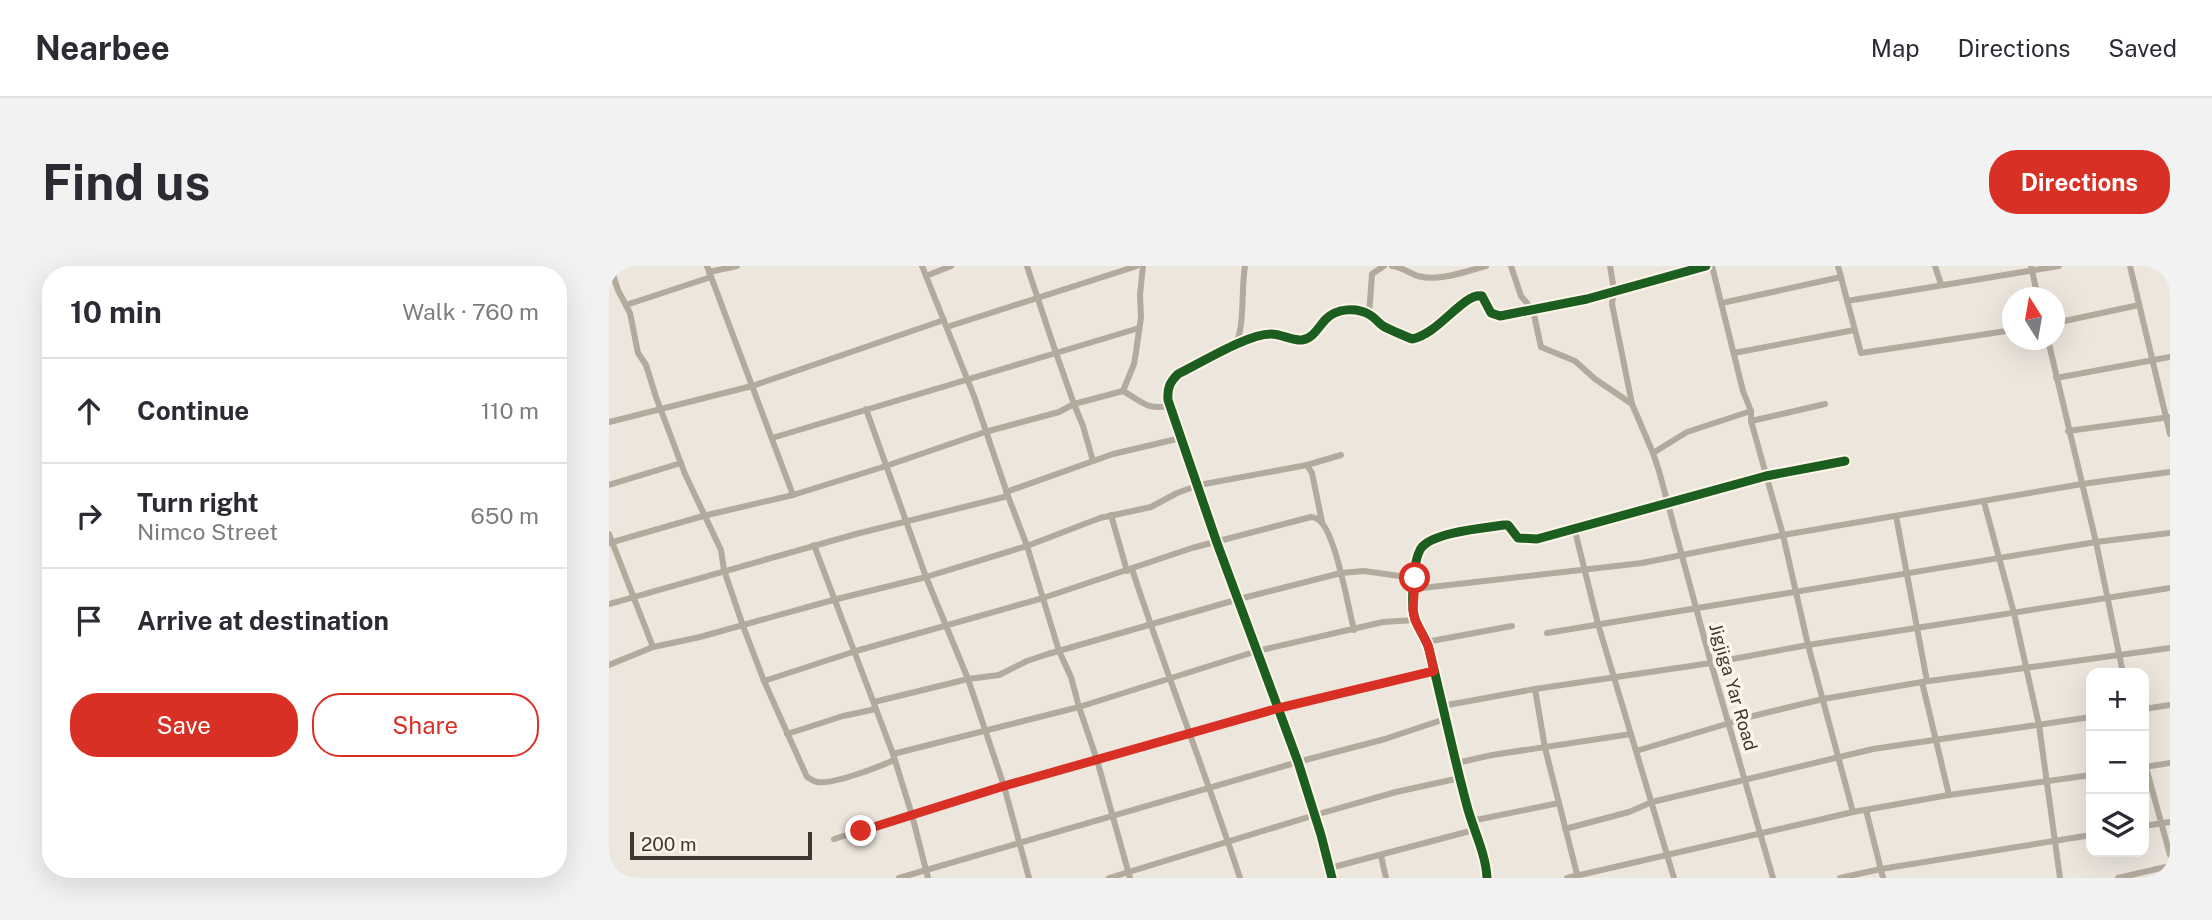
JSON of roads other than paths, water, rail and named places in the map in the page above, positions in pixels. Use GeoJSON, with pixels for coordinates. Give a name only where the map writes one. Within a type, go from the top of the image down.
{"type":"FeatureCollection","features":[{"type":"Feature","properties":{"kind":"street"},"geometry":{"type":"LineString","coordinates":[[627,304],[709,272],[737,266]]}},
{"type":"Feature","properties":{"kind":"street"},"geometry":{"type":"LineString","coordinates":[[922,266],[967,379],[1027,546],[1059,651],[1071,677],[1097,760],[1130,875]]}},
{"type":"Feature","properties":{"kind":"street"},"geometry":{"type":"LineString","coordinates":[[926,275],[951,266]]}},
{"type":"Feature","properties":{"kind":"street"},"geometry":{"type":"LineString","coordinates":[[1027,266],[1093,461]]}},
{"type":"Feature","properties":{"kind":"street"},"geometry":{"type":"LineString","coordinates":[[609,422],[752,386],[1137,266]]}},
{"type":"Feature","properties":{"kind":"street"},"geometry":{"type":"LineString","coordinates":[[1123,391],[1134,364],[1143,266]]}},
{"type":"Feature","properties":{"kind":"street"},"geometry":{"type":"LineString","coordinates":[[1236,344],[1240,335],[1245,266]]}},
{"type":"Feature","properties":{"kind":"street"},"geometry":{"type":"LineString","coordinates":[[1369,314],[1372,274],[1384,266]]}},
{"type":"Feature","properties":{"kind":"street"},"geometry":{"type":"LineString","coordinates":[[1392,266],[1401,267],[1418,276],[1436,278],[1486,266]]}},
{"type":"Feature","properties":{"kind":"street"},"geometry":{"type":"LineString","coordinates":[[1511,266],[1521,296],[1533,310],[1541,347],[1575,362],[1632,404]]}},
{"type":"Feature","properties":{"kind":"street","name":"Jigjiga Yar Road"},"geometry":{"type":"LineString","coordinates":[[1610,266],[1614,290],[1612,304],[1632,404],[1653,453],[1773,878]]}},
{"type":"Feature","properties":{"kind":"street"},"geometry":{"type":"LineString","coordinates":[[1332,878],[1298,762],[1170,407],[1167,390],[1170,382],[1178,374],[1236,344],[1272,334],[1305,340],[1334,312],[1341,310],[1369,314],[1384,327],[1412,339],[1423,336],[1444,323],[1473,295],[1482,296],[1492,313],[1500,316],[1587,299],[1706,266]]}},
{"type":"Feature","properties":{"kind":"street"},"geometry":{"type":"LineString","coordinates":[[1712,266],[1853,812]]}},
{"type":"Feature","properties":{"kind":"street"},"geometry":{"type":"LineString","coordinates":[[1838,266],[1861,353],[2002,332]]}},
{"type":"Feature","properties":{"kind":"street"},"geometry":{"type":"LineString","coordinates":[[1935,266],[1941,285]]}},
{"type":"Feature","properties":{"kind":"street"},"geometry":{"type":"LineString","coordinates":[[1847,301],[2059,266]]}},
{"type":"Feature","properties":{"kind":"street"},"geometry":{"type":"LineString","coordinates":[[2130,266],[2170,433]]}},
{"type":"Feature","properties":{"kind":"street"},"geometry":{"type":"LineString","coordinates":[[612,267],[618,290],[627,304],[638,354],[646,365],[681,463],[720,551],[724,570],[764,681],[807,777],[815,782],[862,772],[894,757],[1079,707],[1258,652],[1383,622],[1415,620]]}},
{"type":"Feature","properties":{"kind":"street"},"geometry":{"type":"LineString","coordinates":[[2032,269],[2036,287]]}},
{"type":"Feature","properties":{"kind":"street"},"geometry":{"type":"LineString","coordinates":[[709,272],[793,495]]}},
{"type":"Feature","properties":{"kind":"street"},"geometry":{"type":"LineString","coordinates":[[1722,303],[1841,277]]}},
{"type":"Feature","properties":{"kind":"street"},"geometry":{"type":"LineString","coordinates":[[2065,321],[2139,305]]}},
{"type":"Feature","properties":{"kind":"street"},"geometry":{"type":"LineString","coordinates":[[772,438],[1139,328]]}},
{"type":"Feature","properties":{"kind":"street"},"geometry":{"type":"LineString","coordinates":[[1734,353],[1854,330]]}},
{"type":"Feature","properties":{"kind":"street"},"geometry":{"type":"LineString","coordinates":[[2050,350],[2096,542],[2122,668]]}},
{"type":"Feature","properties":{"kind":"street"},"geometry":{"type":"LineString","coordinates":[[2056,378],[2170,357]]}},
{"type":"Feature","properties":{"kind":"street"},"geometry":{"type":"LineString","coordinates":[[653,647],[610,539],[793,495],[986,432],[1059,412],[1074,404],[1123,391],[1148,407],[1170,407]]}},
{"type":"Feature","properties":{"kind":"street"},"geometry":{"type":"LineString","coordinates":[[1751,421],[1825,404]]}},
{"type":"Feature","properties":{"kind":"street"},"geometry":{"type":"LineString","coordinates":[[866,409],[905,521],[986,730],[1029,878]]}},
{"type":"Feature","properties":{"kind":"street"},"geometry":{"type":"LineString","coordinates":[[1653,453],[1687,432],[1751,411]]}},
{"type":"Feature","properties":{"kind":"street"},"geometry":{"type":"LineString","coordinates":[[2068,431],[2168,418]]}},
{"type":"Feature","properties":{"kind":"street"},"geometry":{"type":"LineString","coordinates":[[609,604],[814,545],[1007,494],[1093,461],[1181,438]]}},
{"type":"Feature","properties":{"kind":"street"},"geometry":{"type":"LineString","coordinates":[[609,665],[653,647],[926,577],[1027,546],[1111,515],[1151,507],[1199,485],[1307,466],[1341,455]]}},
{"type":"Feature","properties":{"kind":"street"},"geometry":{"type":"LineString","coordinates":[[1487,878],[1426,642],[1413,610],[1417,555],[1423,545],[1433,539],[1504,525],[1508,525],[1518,538],[1537,539],[1766,476],[1845,461]]}},
{"type":"Feature","properties":{"kind":"street"},"geometry":{"type":"LineString","coordinates":[[609,485],[681,463]]}},
{"type":"Feature","properties":{"kind":"street"},"geometry":{"type":"LineString","coordinates":[[1307,466],[1312,472],[1322,522],[1341,573],[1353,630]]}},
{"type":"Feature","properties":{"kind":"street"},"geometry":{"type":"LineString","coordinates":[[1414,589],[1585,571],[1682,556],[1783,535],[2082,484],[2170,472]]}},
{"type":"Feature","properties":{"kind":"street"},"geometry":{"type":"LineString","coordinates":[[1984,502],[2014,613],[2039,725],[2060,878]]}},
{"type":"Feature","properties":{"kind":"street"},"geometry":{"type":"LineString","coordinates":[[1111,515],[1191,733],[1240,878]]}},
{"type":"Feature","properties":{"kind":"street"},"geometry":{"type":"LineString","coordinates":[[1896,516],[1924,682],[1949,795]]}},
{"type":"Feature","properties":{"kind":"street"},"geometry":{"type":"LineString","coordinates":[[764,681],[856,651],[1043,598],[1192,548],[1304,518],[1317,518],[1322,522]]}},
{"type":"Feature","properties":{"kind":"street"},"geometry":{"type":"LineString","coordinates":[[1574,527],[1598,624],[1674,878]]}},
{"type":"Feature","properties":{"kind":"street"},"geometry":{"type":"LineString","coordinates":[[1547,633],[2096,542],[2170,533]]}},
{"type":"Feature","properties":{"kind":"street"},"geometry":{"type":"LineString","coordinates":[[814,545],[894,757],[927,874]]}},
{"type":"Feature","properties":{"kind":"street"},"geometry":{"type":"LineString","coordinates":[[787,734],[968,679],[999,675],[1027,661],[1059,651],[1239,599],[1341,573],[1364,571],[1415,578]]}},
{"type":"Feature","properties":{"kind":"street"},"geometry":{"type":"LineString","coordinates":[[1442,706],[2170,588]]}},
{"type":"Feature","properties":{"kind":"street"},"geometry":{"type":"LineString","coordinates":[[1426,642],[1512,626]]}},
{"type":"Feature","properties":{"kind":"street"},"geometry":{"type":"LineString","coordinates":[[1636,751],[1753,716],[1823,699],[1924,682],[2170,648]]}},
{"type":"Feature","properties":{"kind":"street"},"geometry":{"type":"LineString","coordinates":[[834,839],[1004,786],[1279,708],[1434,671]]}},
{"type":"Feature","properties":{"kind":"street"},"geometry":{"type":"LineString","coordinates":[[1535,689],[1545,748],[1577,877]]}},
{"type":"Feature","properties":{"kind":"street"},"geometry":{"type":"LineString","coordinates":[[2149,708],[2170,705]]}},
{"type":"Feature","properties":{"kind":"street"},"geometry":{"type":"LineString","coordinates":[[1565,829],[1629,812],[1652,802],[1838,756],[2086,718]]}},
{"type":"Feature","properties":{"kind":"street"},"geometry":{"type":"LineString","coordinates":[[899,878],[927,874],[1020,843],[1385,739],[1444,719]]}},
{"type":"Feature","properties":{"kind":"street"},"geometry":{"type":"LineString","coordinates":[[1457,763],[1492,755],[1631,734]]}},
{"type":"Feature","properties":{"kind":"street"},"geometry":{"type":"LineString","coordinates":[[2149,765],[2170,763]]}},
{"type":"Feature","properties":{"kind":"street"},"geometry":{"type":"LineString","coordinates":[[1567,878],[1853,812],[2086,776]]}},
{"type":"Feature","properties":{"kind":"street"},"geometry":{"type":"LineString","coordinates":[[1109,878],[1130,875],[1315,815],[1396,792],[1460,778]]}},
{"type":"Feature","properties":{"kind":"street"},"geometry":{"type":"LineString","coordinates":[[2149,782],[2170,855]]}},
{"type":"Feature","properties":{"kind":"street"},"geometry":{"type":"LineString","coordinates":[[1471,821],[1559,803]]}},
{"type":"Feature","properties":{"kind":"street"},"geometry":{"type":"LineString","coordinates":[[1867,810],[1883,878]]}},
{"type":"Feature","properties":{"kind":"street"},"geometry":{"type":"LineString","coordinates":[[2149,825],[2170,822]]}},
{"type":"Feature","properties":{"kind":"street"},"geometry":{"type":"LineString","coordinates":[[1330,868],[1473,830]]}},
{"type":"Feature","properties":{"kind":"street"},"geometry":{"type":"LineString","coordinates":[[1840,878],[2086,836]]}},
{"type":"Feature","properties":{"kind":"street"},"geometry":{"type":"LineString","coordinates":[[1381,856],[1386,878]]}},
{"type":"Feature","properties":{"kind":"street"},"geometry":{"type":"LineString","coordinates":[[2118,878],[2170,866]]}}]}
